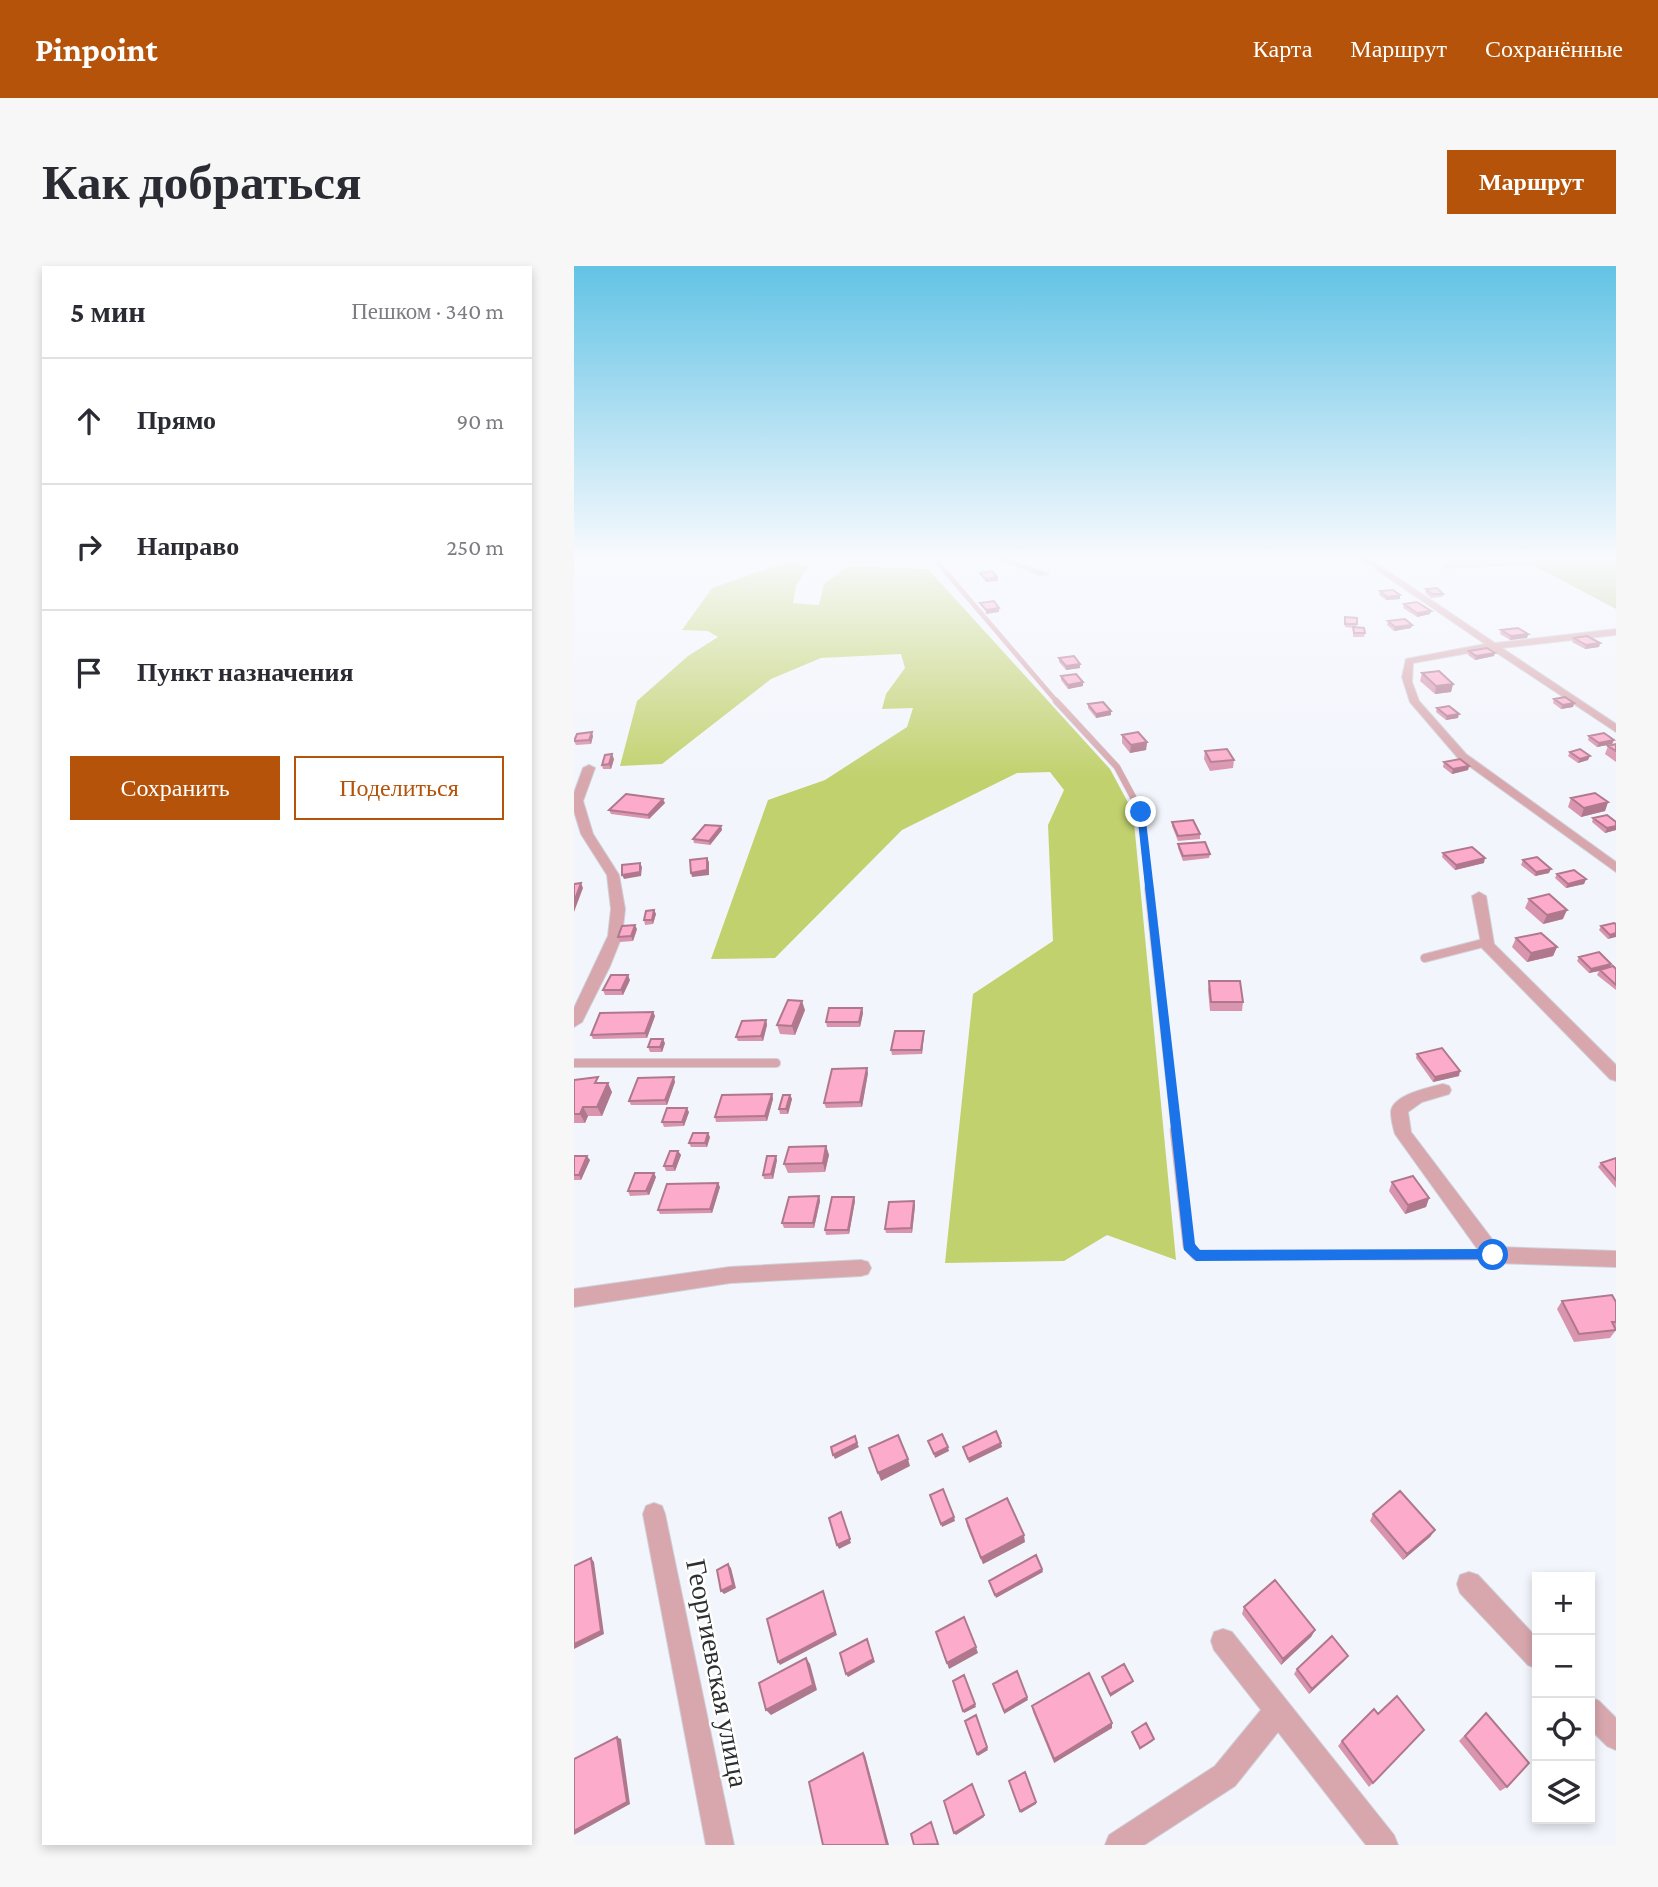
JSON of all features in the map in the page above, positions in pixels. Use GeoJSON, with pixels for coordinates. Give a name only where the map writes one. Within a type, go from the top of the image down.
{"type":"FeatureCollection","features":[{"type":"Feature","properties":{"kind":"street"},"geometry":{"type":"LineString","coordinates":[[1469,631],[1616,729]]}},
{"type":"Feature","properties":{"kind":"street"},"geometry":{"type":"LineString","coordinates":[[1616,632],[1491,646],[1409,661],[1406,668],[1409,692],[1462,756],[1551,818],[1616,868]]}},
{"type":"Feature","properties":{"kind":"street"},"geometry":{"type":"LineString","coordinates":[[574,1022],[615,936],[618,909],[614,875],[587,834],[577,801],[589,768]]}},
{"type":"Feature","properties":{"kind":"street"},"geometry":{"type":"LineString","coordinates":[[1479,896],[1487,942],[1616,1075]]}},
{"type":"Feature","properties":{"kind":"street"},"geometry":{"type":"LineString","coordinates":[[1443,1090],[1417,1097],[1399,1110],[1403,1134],[1493,1255],[1616,1259]]}},
{"type":"Feature","properties":{"kind":"street"},"geometry":{"type":"LineString","coordinates":[[574,1298],[730,1275],[861,1268]]}},
{"type":"Feature","properties":{"kind":"street","name":"Георгиевская улица"},"geometry":{"type":"LineString","coordinates":[[654,1514],[720,1845]]}},
{"type":"Feature","properties":{"kind":"street"},"geometry":{"type":"LineString","coordinates":[[1469,1584],[1532,1651]]}},
{"type":"Feature","properties":{"kind":"street"},"geometry":{"type":"LineString","coordinates":[[1223,1641],[1384,1845]]}},
{"type":"Feature","properties":{"kind":"street"},"geometry":{"type":"LineString","coordinates":[[1119,1845],[1225,1776],[1277,1712]]}},
{"type":"Feature","properties":{"kind":"street"},"geometry":{"type":"LineString","coordinates":[[1595,1715],[1616,1737]]}},
{"type":"Feature","properties":{"kind":"lane"},"geometry":{"type":"LineString","coordinates":[[997,631],[1116,767],[1141,812],[1188,1246],[1196,1255],[1493,1255]]}},
{"type":"Feature","properties":{"kind":"lane"},"geometry":{"type":"LineString","coordinates":[[1425,958],[1487,942]]}},
{"type":"Feature","properties":{"kind":"lane"},"geometry":{"type":"LineString","coordinates":[[574,1063],[776,1063]]}},
{"type":"Feature","properties":{"kind":"green space"},"geometry":{"type":"Polygon","coordinates":[[[700,631],[984,631],[1110,769],[1133,812],[1176,1260],[1107,1235],[1064,1261],[945,1263],[973,994],[1053,941],[1048,825],[1064,790],[1050,772],[1017,773],[902,830],[775,958],[711,959],[768,800],[825,780],[907,727],[913,708],[882,709],[886,694],[905,668],[901,654],[821,658],[771,679],[662,764],[620,766],[637,701],[688,656],[718,637],[708,631],[700,631]]]}},
{"type":"Feature","properties":{"kind":"building"},"geometry":{"type":"Polygon","coordinates":[[[1502,631],[1522,631],[1528,634],[1511,636],[1502,631]]]}},
{"type":"Feature","properties":{"kind":"building"},"geometry":{"type":"Polygon","coordinates":[[[1587,636],[1600,643],[1586,645],[1574,638],[1587,636]]]}},
{"type":"Feature","properties":{"kind":"building"},"geometry":{"type":"Polygon","coordinates":[[[1487,648],[1495,653],[1476,656],[1469,651],[1487,648]]]}},
{"type":"Feature","properties":{"kind":"building"},"geometry":{"type":"Polygon","coordinates":[[[1074,656],[1080,664],[1066,666],[1059,658],[1074,656]]]}},
{"type":"Feature","properties":{"kind":"building"},"geometry":{"type":"Polygon","coordinates":[[[1439,671],[1453,684],[1436,686],[1422,673],[1439,671]]]}},
{"type":"Feature","properties":{"kind":"building"},"geometry":{"type":"Polygon","coordinates":[[[1076,674],[1083,682],[1068,685],[1061,676],[1076,674]]]}},
{"type":"Feature","properties":{"kind":"building"},"geometry":{"type":"Polygon","coordinates":[[[1565,697],[1574,703],[1563,705],[1554,699],[1565,697]]]}},
{"type":"Feature","properties":{"kind":"building"},"geometry":{"type":"Polygon","coordinates":[[[1103,702],[1111,711],[1096,714],[1088,704],[1103,702]]]}},
{"type":"Feature","properties":{"kind":"building"},"geometry":{"type":"Polygon","coordinates":[[[1449,706],[1459,714],[1447,716],[1437,708],[1449,706]]]}},
{"type":"Feature","properties":{"kind":"building"},"geometry":{"type":"Polygon","coordinates":[[[592,732],[589,740],[574,741],[577,734],[592,732]]]}},
{"type":"Feature","properties":{"kind":"building"},"geometry":{"type":"Polygon","coordinates":[[[1138,732],[1147,742],[1131,745],[1122,735],[1138,732]]]}},
{"type":"Feature","properties":{"kind":"building"},"geometry":{"type":"Polygon","coordinates":[[[1604,733],[1614,740],[1599,743],[1589,736],[1604,733]]]}},
{"type":"Feature","properties":{"kind":"building"},"geometry":{"type":"Polygon","coordinates":[[[1227,749],[1234,760],[1211,762],[1205,751],[1227,749]]]}},
{"type":"Feature","properties":{"kind":"building"},"geometry":{"type":"Polygon","coordinates":[[[1580,749],[1590,756],[1580,759],[1570,752],[1580,749]]]}},
{"type":"Feature","properties":{"kind":"building"},"geometry":{"type":"Polygon","coordinates":[[[612,754],[609,764],[602,765],[605,755],[612,754]]]}},
{"type":"Feature","properties":{"kind":"building"},"geometry":{"type":"Polygon","coordinates":[[[1460,759],[1469,766],[1453,769],[1444,762],[1460,759]]]}},
{"type":"Feature","properties":{"kind":"building"},"geometry":{"type":"Polygon","coordinates":[[[1595,793],[1608,802],[1584,808],[1571,798],[1595,793]]]}},
{"type":"Feature","properties":{"kind":"building"},"geometry":{"type":"Polygon","coordinates":[[[626,794],[663,799],[648,815],[609,810],[626,794]]]}},
{"type":"Feature","properties":{"kind":"building"},"geometry":{"type":"Polygon","coordinates":[[[1607,815],[1616,822],[1616,826],[1607,828],[1593,818],[1607,815]]]}},
{"type":"Feature","properties":{"kind":"building"},"geometry":{"type":"Polygon","coordinates":[[[1193,820],[1200,834],[1178,836],[1172,822],[1193,820]]]}},
{"type":"Feature","properties":{"kind":"building"},"geometry":{"type":"Polygon","coordinates":[[[705,825],[721,826],[709,841],[693,839],[705,825]]]}},
{"type":"Feature","properties":{"kind":"building"},"geometry":{"type":"Polygon","coordinates":[[[1205,842],[1210,854],[1183,856],[1178,844],[1205,842]]]}},
{"type":"Feature","properties":{"kind":"building"},"geometry":{"type":"Polygon","coordinates":[[[1472,847],[1485,858],[1456,865],[1443,853],[1472,847]]]}},
{"type":"Feature","properties":{"kind":"building"},"geometry":{"type":"Polygon","coordinates":[[[1537,857],[1551,869],[1536,872],[1523,860],[1537,857]]]}},
{"type":"Feature","properties":{"kind":"building"},"geometry":{"type":"Polygon","coordinates":[[[707,858],[707,870],[691,873],[690,860],[707,858]]]}},
{"type":"Feature","properties":{"kind":"building"},"geometry":{"type":"Polygon","coordinates":[[[640,863],[640,872],[622,875],[622,865],[640,863]]]}},
{"type":"Feature","properties":{"kind":"building"},"geometry":{"type":"Polygon","coordinates":[[[1574,870],[1586,879],[1568,884],[1557,874],[1574,870]]]}},
{"type":"Feature","properties":{"kind":"building"},"geometry":{"type":"Polygon","coordinates":[[[581,883],[574,902],[574,884],[581,883]]]}},
{"type":"Feature","properties":{"kind":"building"},"geometry":{"type":"Polygon","coordinates":[[[1549,894],[1567,910],[1547,915],[1529,899],[1549,894]]]}},
{"type":"Feature","properties":{"kind":"building"},"geometry":{"type":"Polygon","coordinates":[[[654,910],[652,920],[644,920],[646,911],[654,910]]]}},
{"type":"Feature","properties":{"kind":"building"},"geometry":{"type":"Polygon","coordinates":[[[1614,923],[1616,933],[1610,935],[1601,926],[1614,923]]]}},
{"type":"Feature","properties":{"kind":"building"},"geometry":{"type":"Polygon","coordinates":[[[635,925],[631,936],[618,937],[622,926],[635,925]]]}},
{"type":"Feature","properties":{"kind":"building"},"geometry":{"type":"Polygon","coordinates":[[[1541,933],[1557,947],[1531,953],[1516,938],[1541,933]]]}},
{"type":"Feature","properties":{"kind":"building"},"geometry":{"type":"Polygon","coordinates":[[[1599,952],[1611,964],[1591,969],[1579,957],[1599,952]]]}},
{"type":"Feature","properties":{"kind":"building"},"geometry":{"type":"Polygon","coordinates":[[[1613,966],[1616,969],[1616,985],[1600,970],[1613,966]]]}},
{"type":"Feature","properties":{"kind":"building"},"geometry":{"type":"Polygon","coordinates":[[[611,975],[628,975],[621,990],[603,990],[611,975]]]}},
{"type":"Feature","properties":{"kind":"building"},"geometry":{"type":"Polygon","coordinates":[[[1209,981],[1240,981],[1243,1002],[1211,1002],[1209,981]]]}},
{"type":"Feature","properties":{"kind":"building"},"geometry":{"type":"Polygon","coordinates":[[[788,1000],[802,1001],[792,1026],[777,1025],[788,1000]]]}},
{"type":"Feature","properties":{"kind":"building"},"geometry":{"type":"Polygon","coordinates":[[[829,1008],[862,1008],[859,1022],[826,1022],[829,1008]]]}},
{"type":"Feature","properties":{"kind":"building"},"geometry":{"type":"Polygon","coordinates":[[[653,1012],[645,1033],[591,1035],[600,1013],[653,1012]]]}},
{"type":"Feature","properties":{"kind":"building"},"geometry":{"type":"Polygon","coordinates":[[[766,1020],[761,1036],[736,1037],[742,1021],[766,1020]]]}},
{"type":"Feature","properties":{"kind":"building"},"geometry":{"type":"Polygon","coordinates":[[[895,1031],[924,1031],[921,1050],[891,1050],[895,1031]]]}},
{"type":"Feature","properties":{"kind":"building"},"geometry":{"type":"Polygon","coordinates":[[[651,1039],[663,1039],[660,1047],[648,1047],[651,1039]]]}},
{"type":"Feature","properties":{"kind":"building"},"geometry":{"type":"Polygon","coordinates":[[[1442,1048],[1460,1071],[1435,1077],[1417,1054],[1442,1048]]]}},
{"type":"Feature","properties":{"kind":"building"},"geometry":{"type":"Polygon","coordinates":[[[867,1068],[860,1102],[824,1103],[832,1069],[867,1068]]]}},
{"type":"Feature","properties":{"kind":"building"},"geometry":{"type":"Polygon","coordinates":[[[598,1077],[595,1083],[608,1083],[597,1107],[583,1107],[580,1114],[574,1114],[574,1080],[598,1077]]]}},
{"type":"Feature","properties":{"kind":"building"},"geometry":{"type":"Polygon","coordinates":[[[674,1077],[665,1100],[629,1101],[638,1078],[674,1077]]]}},
{"type":"Feature","properties":{"kind":"building"},"geometry":{"type":"Polygon","coordinates":[[[772,1094],[765,1116],[715,1117],[722,1095],[772,1094]]]}},
{"type":"Feature","properties":{"kind":"building"},"geometry":{"type":"Polygon","coordinates":[[[783,1095],[790,1095],[786,1109],[779,1109],[783,1095]]]}},
{"type":"Feature","properties":{"kind":"building"},"geometry":{"type":"Polygon","coordinates":[[[667,1108],[687,1108],[682,1122],[662,1122],[667,1108]]]}},
{"type":"Feature","properties":{"kind":"building"},"geometry":{"type":"Polygon","coordinates":[[[693,1133],[708,1133],[705,1143],[689,1143],[693,1133]]]}},
{"type":"Feature","properties":{"kind":"building"},"geometry":{"type":"Polygon","coordinates":[[[826,1146],[823,1163],[784,1164],[789,1147],[826,1146]]]}},
{"type":"Feature","properties":{"kind":"building"},"geometry":{"type":"Polygon","coordinates":[[[670,1151],[678,1151],[673,1166],[664,1166],[670,1151]]]}},
{"type":"Feature","properties":{"kind":"building"},"geometry":{"type":"Polygon","coordinates":[[[574,1156],[587,1156],[579,1175],[574,1175],[574,1156]]]}},
{"type":"Feature","properties":{"kind":"building"},"geometry":{"type":"Polygon","coordinates":[[[767,1156],[776,1156],[771,1174],[763,1175],[767,1156]]]}},
{"type":"Feature","properties":{"kind":"building"},"geometry":{"type":"Polygon","coordinates":[[[1616,1158],[1616,1180],[1601,1163],[1616,1158]]]}},
{"type":"Feature","properties":{"kind":"building"},"geometry":{"type":"Polygon","coordinates":[[[635,1173],[654,1173],[646,1191],[628,1191],[635,1173]]]}},
{"type":"Feature","properties":{"kind":"building"},"geometry":{"type":"Polygon","coordinates":[[[1413,1176],[1429,1198],[1408,1205],[1392,1182],[1413,1176]]]}},
{"type":"Feature","properties":{"kind":"building"},"geometry":{"type":"Polygon","coordinates":[[[718,1183],[710,1209],[658,1210],[667,1184],[718,1183]]]}},
{"type":"Feature","properties":{"kind":"building"},"geometry":{"type":"Polygon","coordinates":[[[819,1196],[813,1223],[782,1223],[789,1197],[819,1196]]]}},
{"type":"Feature","properties":{"kind":"building"},"geometry":{"type":"Polygon","coordinates":[[[832,1197],[854,1197],[848,1230],[825,1230],[832,1197]]]}},
{"type":"Feature","properties":{"kind":"building"},"geometry":{"type":"Polygon","coordinates":[[[914,1201],[911,1228],[885,1229],[889,1202],[914,1201]]]}},
{"type":"Feature","properties":{"kind":"building"},"geometry":{"type":"Polygon","coordinates":[[[1612,1295],[1616,1302],[1616,1322],[1612,1322],[1616,1330],[1579,1334],[1562,1301],[1612,1295]]]}},
{"type":"Feature","properties":{"kind":"building"},"geometry":{"type":"Polygon","coordinates":[[[996,1431],[1001,1443],[968,1459],[963,1447],[996,1431]]]}},
{"type":"Feature","properties":{"kind":"building"},"geometry":{"type":"Polygon","coordinates":[[[942,1434],[948,1447],[934,1454],[928,1441],[942,1434]]]}},
{"type":"Feature","properties":{"kind":"building"},"geometry":{"type":"Polygon","coordinates":[[[898,1435],[908,1459],[878,1473],[869,1448],[898,1435]]]}},
{"type":"Feature","properties":{"kind":"building"},"geometry":{"type":"Polygon","coordinates":[[[855,1436],[857,1443],[833,1455],[831,1447],[855,1436]]]}},
{"type":"Feature","properties":{"kind":"building"},"geometry":{"type":"Polygon","coordinates":[[[943,1489],[954,1517],[941,1524],[930,1495],[943,1489]]]}},
{"type":"Feature","properties":{"kind":"building"},"geometry":{"type":"Polygon","coordinates":[[[1400,1491],[1435,1530],[1407,1554],[1373,1514],[1400,1491]]]}},
{"type":"Feature","properties":{"kind":"building"},"geometry":{"type":"Polygon","coordinates":[[[1007,1498],[1024,1535],[981,1558],[966,1519],[1007,1498]]]}},
{"type":"Feature","properties":{"kind":"building"},"geometry":{"type":"Polygon","coordinates":[[[841,1512],[850,1539],[837,1545],[829,1518],[841,1512]]]}},
{"type":"Feature","properties":{"kind":"building"},"geometry":{"type":"Polygon","coordinates":[[[1036,1555],[1042,1569],[995,1595],[989,1581],[1036,1555]]]}},
{"type":"Feature","properties":{"kind":"building"},"geometry":{"type":"Polygon","coordinates":[[[591,1558],[601,1631],[574,1644],[574,1566],[591,1558]]]}},
{"type":"Feature","properties":{"kind":"building"},"geometry":{"type":"Polygon","coordinates":[[[728,1564],[733,1585],[721,1591],[717,1570],[728,1564]]]}},
{"type":"Feature","properties":{"kind":"building"},"geometry":{"type":"Polygon","coordinates":[[[1275,1580],[1315,1630],[1283,1659],[1244,1607],[1275,1580]]]}},
{"type":"Feature","properties":{"kind":"building"},"geometry":{"type":"Polygon","coordinates":[[[823,1591],[835,1632],[778,1662],[767,1619],[823,1591]]]}},
{"type":"Feature","properties":{"kind":"building"},"geometry":{"type":"Polygon","coordinates":[[[964,1617],[976,1647],[947,1663],[936,1632],[964,1617]]]}},
{"type":"Feature","properties":{"kind":"building"},"geometry":{"type":"Polygon","coordinates":[[[1332,1636],[1348,1656],[1312,1689],[1297,1669],[1332,1636]]]}},
{"type":"Feature","properties":{"kind":"building"},"geometry":{"type":"Polygon","coordinates":[[[867,1639],[873,1659],[846,1674],[840,1653],[867,1639]]]}},
{"type":"Feature","properties":{"kind":"building"},"geometry":{"type":"Polygon","coordinates":[[[806,1658],[813,1685],[766,1710],[759,1683],[806,1658]]]}},
{"type":"Feature","properties":{"kind":"building"},"geometry":{"type":"Polygon","coordinates":[[[1124,1664],[1133,1681],[1110,1694],[1102,1677],[1124,1664]]]}},
{"type":"Feature","properties":{"kind":"building"},"geometry":{"type":"Polygon","coordinates":[[[1017,1671],[1027,1697],[1004,1711],[993,1684],[1017,1671]]]}},
{"type":"Feature","properties":{"kind":"building"},"geometry":{"type":"Polygon","coordinates":[[[1089,1673],[1112,1723],[1054,1759],[1032,1706],[1089,1673]]]}},
{"type":"Feature","properties":{"kind":"building"},"geometry":{"type":"Polygon","coordinates":[[[964,1675],[975,1704],[963,1711],[953,1681],[964,1675]]]}},
{"type":"Feature","properties":{"kind":"building"},"geometry":{"type":"Polygon","coordinates":[[[1397,1696],[1424,1730],[1373,1783],[1342,1741],[1374,1709],[1378,1714],[1397,1696]]]}},
{"type":"Feature","properties":{"kind":"building"},"geometry":{"type":"Polygon","coordinates":[[[1486,1713],[1529,1763],[1507,1787],[1465,1736],[1486,1713]]]}},
{"type":"Feature","properties":{"kind":"building"},"geometry":{"type":"Polygon","coordinates":[[[976,1715],[987,1747],[977,1754],[965,1721],[976,1715]]]}},
{"type":"Feature","properties":{"kind":"building"},"geometry":{"type":"Polygon","coordinates":[[[1146,1723],[1154,1739],[1140,1748],[1132,1732],[1146,1723]]]}},
{"type":"Feature","properties":{"kind":"building"},"geometry":{"type":"Polygon","coordinates":[[[617,1737],[627,1802],[574,1831],[574,1759],[617,1737]]]}},
{"type":"Feature","properties":{"kind":"building"},"geometry":{"type":"Polygon","coordinates":[[[863,1753],[887,1845],[823,1845],[809,1782],[863,1753]]]}},
{"type":"Feature","properties":{"kind":"building"},"geometry":{"type":"Polygon","coordinates":[[[1025,1772],[1036,1802],[1020,1811],[1009,1781],[1025,1772]]]}},
{"type":"Feature","properties":{"kind":"building"},"geometry":{"type":"Polygon","coordinates":[[[972,1784],[984,1815],[954,1833],[944,1801],[972,1784]]]}},
{"type":"Feature","properties":{"kind":"building"},"geometry":{"type":"Polygon","coordinates":[[[931,1822],[938,1844],[914,1845],[911,1834],[931,1822]]]}},
{"type":"Feature","properties":{"kind":"route"},"geometry":{"type":"LineString","coordinates":[[1141,812],[1188,1246],[1196,1255],[1493,1255]]}}]}
